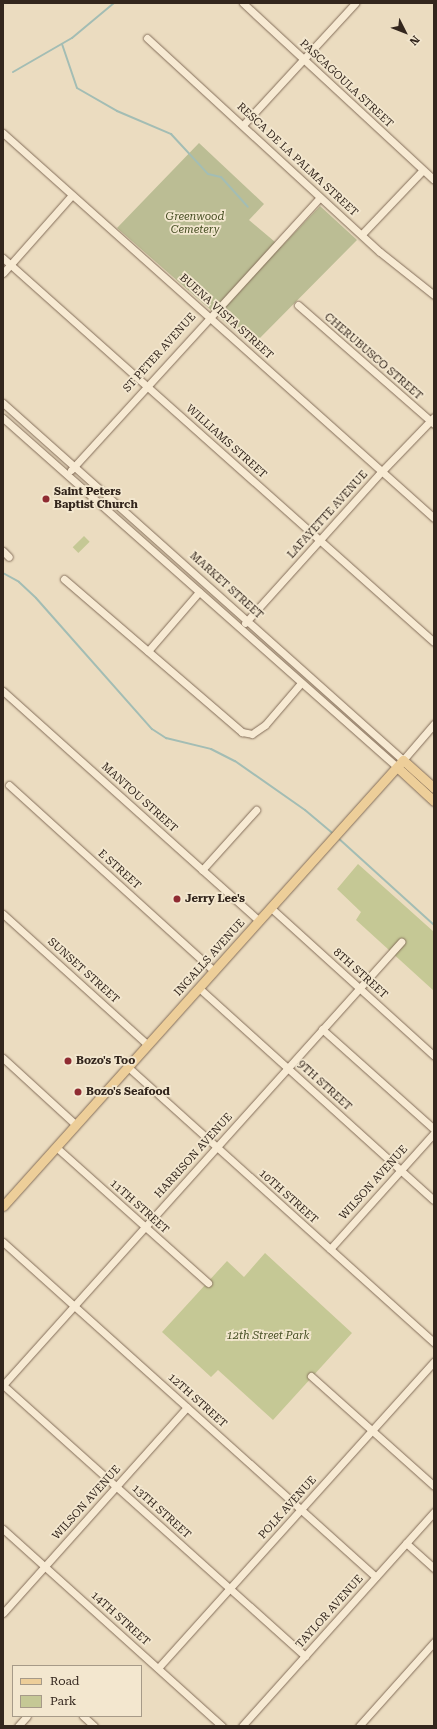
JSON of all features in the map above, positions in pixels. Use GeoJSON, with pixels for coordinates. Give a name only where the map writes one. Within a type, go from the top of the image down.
{"type":"FeatureCollection","features":[{"type":"Feature","properties":{"kind":"main road","name":"INGALLS AVENUE"},"geometry":{"type":"LineString","coordinates":[[3,1206],[403,760]]}},
{"type":"Feature","properties":{"kind":"main road","name":"MARKET STREET"},"geometry":{"type":"LineString","coordinates":[[403,760],[434,788]]}},
{"type":"Feature","properties":{"kind":"main road","name":"MARKET STREET"},"geometry":{"type":"LineString","coordinates":[[397,767],[434,801]]}},
{"type":"Feature","properties":{"kind":"street","name":"PASCAGOULA STREET"},"geometry":{"type":"LineString","coordinates":[[243,3],[434,180]]}},
{"type":"Feature","properties":{"kind":"street"},"geometry":{"type":"LineString","coordinates":[[243,125],[355,3]]}},
{"type":"Feature","properties":{"kind":"street","name":"RESCA DE LA PALMA STREET"},"geometry":{"type":"LineString","coordinates":[[147,38],[320,197],[434,295]]}},
{"type":"Feature","properties":{"kind":"street","name":"BUENA VISTA STREET"},"geometry":{"type":"LineString","coordinates":[[3,133],[434,518]]}},
{"type":"Feature","properties":{"kind":"street"},"geometry":{"type":"LineString","coordinates":[[362,234],[423,170]]}},
{"type":"Feature","properties":{"kind":"street"},"geometry":{"type":"LineString","coordinates":[[3,274],[72,195]]}},
{"type":"Feature","properties":{"kind":"street","name":"ST PETER AVENUE"},"geometry":{"type":"LineString","coordinates":[[67,474],[208,316],[320,197]]}},
{"type":"Feature","properties":{"kind":"street","name":"WILLIAMS STREET"},"geometry":{"type":"LineString","coordinates":[[3,258],[434,642]]}},
{"type":"Feature","properties":{"kind":"street","name":"CHERUBUSCO STREET"},"geometry":{"type":"LineString","coordinates":[[298,306],[433,421]]}},
{"type":"Feature","properties":{"kind":"street","name":"MARKET STREET"},"geometry":{"type":"LineString","coordinates":[[3,403],[403,760]]}},
{"type":"Feature","properties":{"kind":"street","name":"MARKET STREET"},"geometry":{"type":"LineString","coordinates":[[3,418],[397,767]]}},
{"type":"Feature","properties":{"kind":"street","name":"LAFAYETTE AVENUE"},"geometry":{"type":"LineString","coordinates":[[240,628],[382,471],[433,421]]}},
{"type":"Feature","properties":{"kind":"street"},"geometry":{"type":"LineString","coordinates":[[3,551],[9,557]]}},
{"type":"Feature","properties":{"kind":"street"},"geometry":{"type":"LineString","coordinates":[[64,579],[242,732],[252,734],[265,725],[301,683]]}},
{"type":"Feature","properties":{"kind":"street"},"geometry":{"type":"LineString","coordinates":[[148,651],[199,592]]}},
{"type":"Feature","properties":{"kind":"street","name":"MANTOU STREET"},"geometry":{"type":"LineString","coordinates":[[3,691],[260,921]]}},
{"type":"Feature","properties":{"kind":"street","name":"INGALLS AVENUE"},"geometry":{"type":"LineString","coordinates":[[403,760],[434,724]]}},
{"type":"Feature","properties":{"kind":"street","name":"E STREET"},"geometry":{"type":"LineString","coordinates":[[9,785],[214,971]]}},
{"type":"Feature","properties":{"kind":"street"},"geometry":{"type":"LineString","coordinates":[[202,870],[256,810]]}},
{"type":"Feature","properties":{"kind":"street","name":"8TH STREET"},"geometry":{"type":"LineString","coordinates":[[271,908],[434,1056]]}},
{"type":"Feature","properties":{"kind":"street","name":"SUNSET STREET"},"geometry":{"type":"LineString","coordinates":[[3,914],[148,1045]]}},
{"type":"Feature","properties":{"kind":"street","name":"HARRISON AVENUE"},"geometry":{"type":"LineString","coordinates":[[3,1385],[358,988],[401,942]]}},
{"type":"Feature","properties":{"kind":"street","name":"9TH STREET"},"geometry":{"type":"LineString","coordinates":[[199,988],[434,1200]]}},
{"type":"Feature","properties":{"kind":"street"},"geometry":{"type":"LineString","coordinates":[[322,1029],[434,1129]]}},
{"type":"Feature","properties":{"kind":"street"},"geometry":{"type":"LineString","coordinates":[[3,1058],[76,1125]]}},
{"type":"Feature","properties":{"kind":"street","name":"10TH STREET"},"geometry":{"type":"LineString","coordinates":[[128,1067],[434,1343]]}},
{"type":"Feature","properties":{"kind":"street","name":"WILSON AVENUE"},"geometry":{"type":"LineString","coordinates":[[330,1249],[434,1133]]}},
{"type":"Feature","properties":{"kind":"street","name":"11TH STREET"},"geometry":{"type":"LineString","coordinates":[[56,1146],[208,1283]]}},
{"type":"Feature","properties":{"kind":"street","name":"12TH STREET"},"geometry":{"type":"LineString","coordinates":[[3,1242],[376,1577]]}},
{"type":"Feature","properties":{"kind":"street","name":"POLK AVENUE"},"geometry":{"type":"LineString","coordinates":[[158,1668],[434,1362]]}},
{"type":"Feature","properties":{"kind":"street"},"geometry":{"type":"LineString","coordinates":[[311,1376],[434,1486]]}},
{"type":"Feature","properties":{"kind":"street","name":"13TH STREET"},"geometry":{"type":"LineString","coordinates":[[3,1385],[305,1656]]}},
{"type":"Feature","properties":{"kind":"street","name":"WILSON AVENUE"},"geometry":{"type":"LineString","coordinates":[[3,1613],[187,1407]]}},
{"type":"Feature","properties":{"kind":"street","name":"TAYLOR AVENUE"},"geometry":{"type":"LineString","coordinates":[[242,1726],[434,1512]]}},
{"type":"Feature","properties":{"kind":"street","name":"14TH STREET"},"geometry":{"type":"LineString","coordinates":[[3,1529],[222,1726]]}},
{"type":"Feature","properties":{"kind":"street"},"geometry":{"type":"LineString","coordinates":[[406,1543],[434,1568]]}},
{"type":"Feature","properties":{"kind":"street"},"geometry":{"type":"LineString","coordinates":[[359,1726],[434,1642]]}},
{"type":"Feature","properties":{"kind":"street"},"geometry":{"type":"LineString","coordinates":[[18,1726],[26,1717]]}},
{"type":"Feature","properties":{"kind":"street"},"geometry":{"type":"LineString","coordinates":[[84,1717],[94,1726]]}},
{"type":"Feature","properties":{"kind":"green space","name":"Greenwood Cemetery"},"geometry":{"type":"Polygon","coordinates":[[[199,143],[264,204],[249,220],[281,247],[320,206],[357,240],[252,346],[117,228],[199,143]]]}},
{"type":"Feature","properties":{"kind":"green space"},"geometry":{"type":"Polygon","coordinates":[[[84,536],[90,542],[78,553],[73,547],[84,536]]]}},
{"type":"Feature","properties":{"kind":"green space"},"geometry":{"type":"Polygon","coordinates":[[[358,864],[434,932],[434,991],[356,920],[361,912],[337,889],[358,864]]]}},
{"type":"Feature","properties":{"kind":"green space","name":"12th Street Park"},"geometry":{"type":"Polygon","coordinates":[[[265,1253],[352,1333],[273,1420],[218,1370],[211,1377],[162,1332],[227,1261],[244,1277],[265,1253]]]}},
{"type":"Feature","properties":{"kind":"waterway"},"geometry":{"type":"LineString","coordinates":[[13,72],[72,38],[114,3]]}},
{"type":"Feature","properties":{"kind":"waterway"},"geometry":{"type":"LineString","coordinates":[[62,44],[77,88],[117,111],[171,134],[208,174],[221,177],[248,207]]}},
{"type":"Feature","properties":{"kind":"waterway"},"geometry":{"type":"LineString","coordinates":[[3,573],[19,582],[36,598],[152,729],[166,738],[211,749],[235,761],[305,810],[334,834]]}},
{"type":"Feature","properties":{"kind":"waterway"},"geometry":{"type":"LineString","coordinates":[[337,837],[434,925]]}},
{"type":"Feature","properties":{"kind":"place","name":"Saint Peters Baptist Church"},"geometry":{"type":"Point","coordinates":[46,499]}},
{"type":"Feature","properties":{"kind":"place","name":"Jerry Lee's"},"geometry":{"type":"Point","coordinates":[177,899]}},
{"type":"Feature","properties":{"kind":"place","name":"Bozo's Too"},"geometry":{"type":"Point","coordinates":[68,1061]}},
{"type":"Feature","properties":{"kind":"place","name":"Bozo's Seafood"},"geometry":{"type":"Point","coordinates":[78,1092]}}]}
